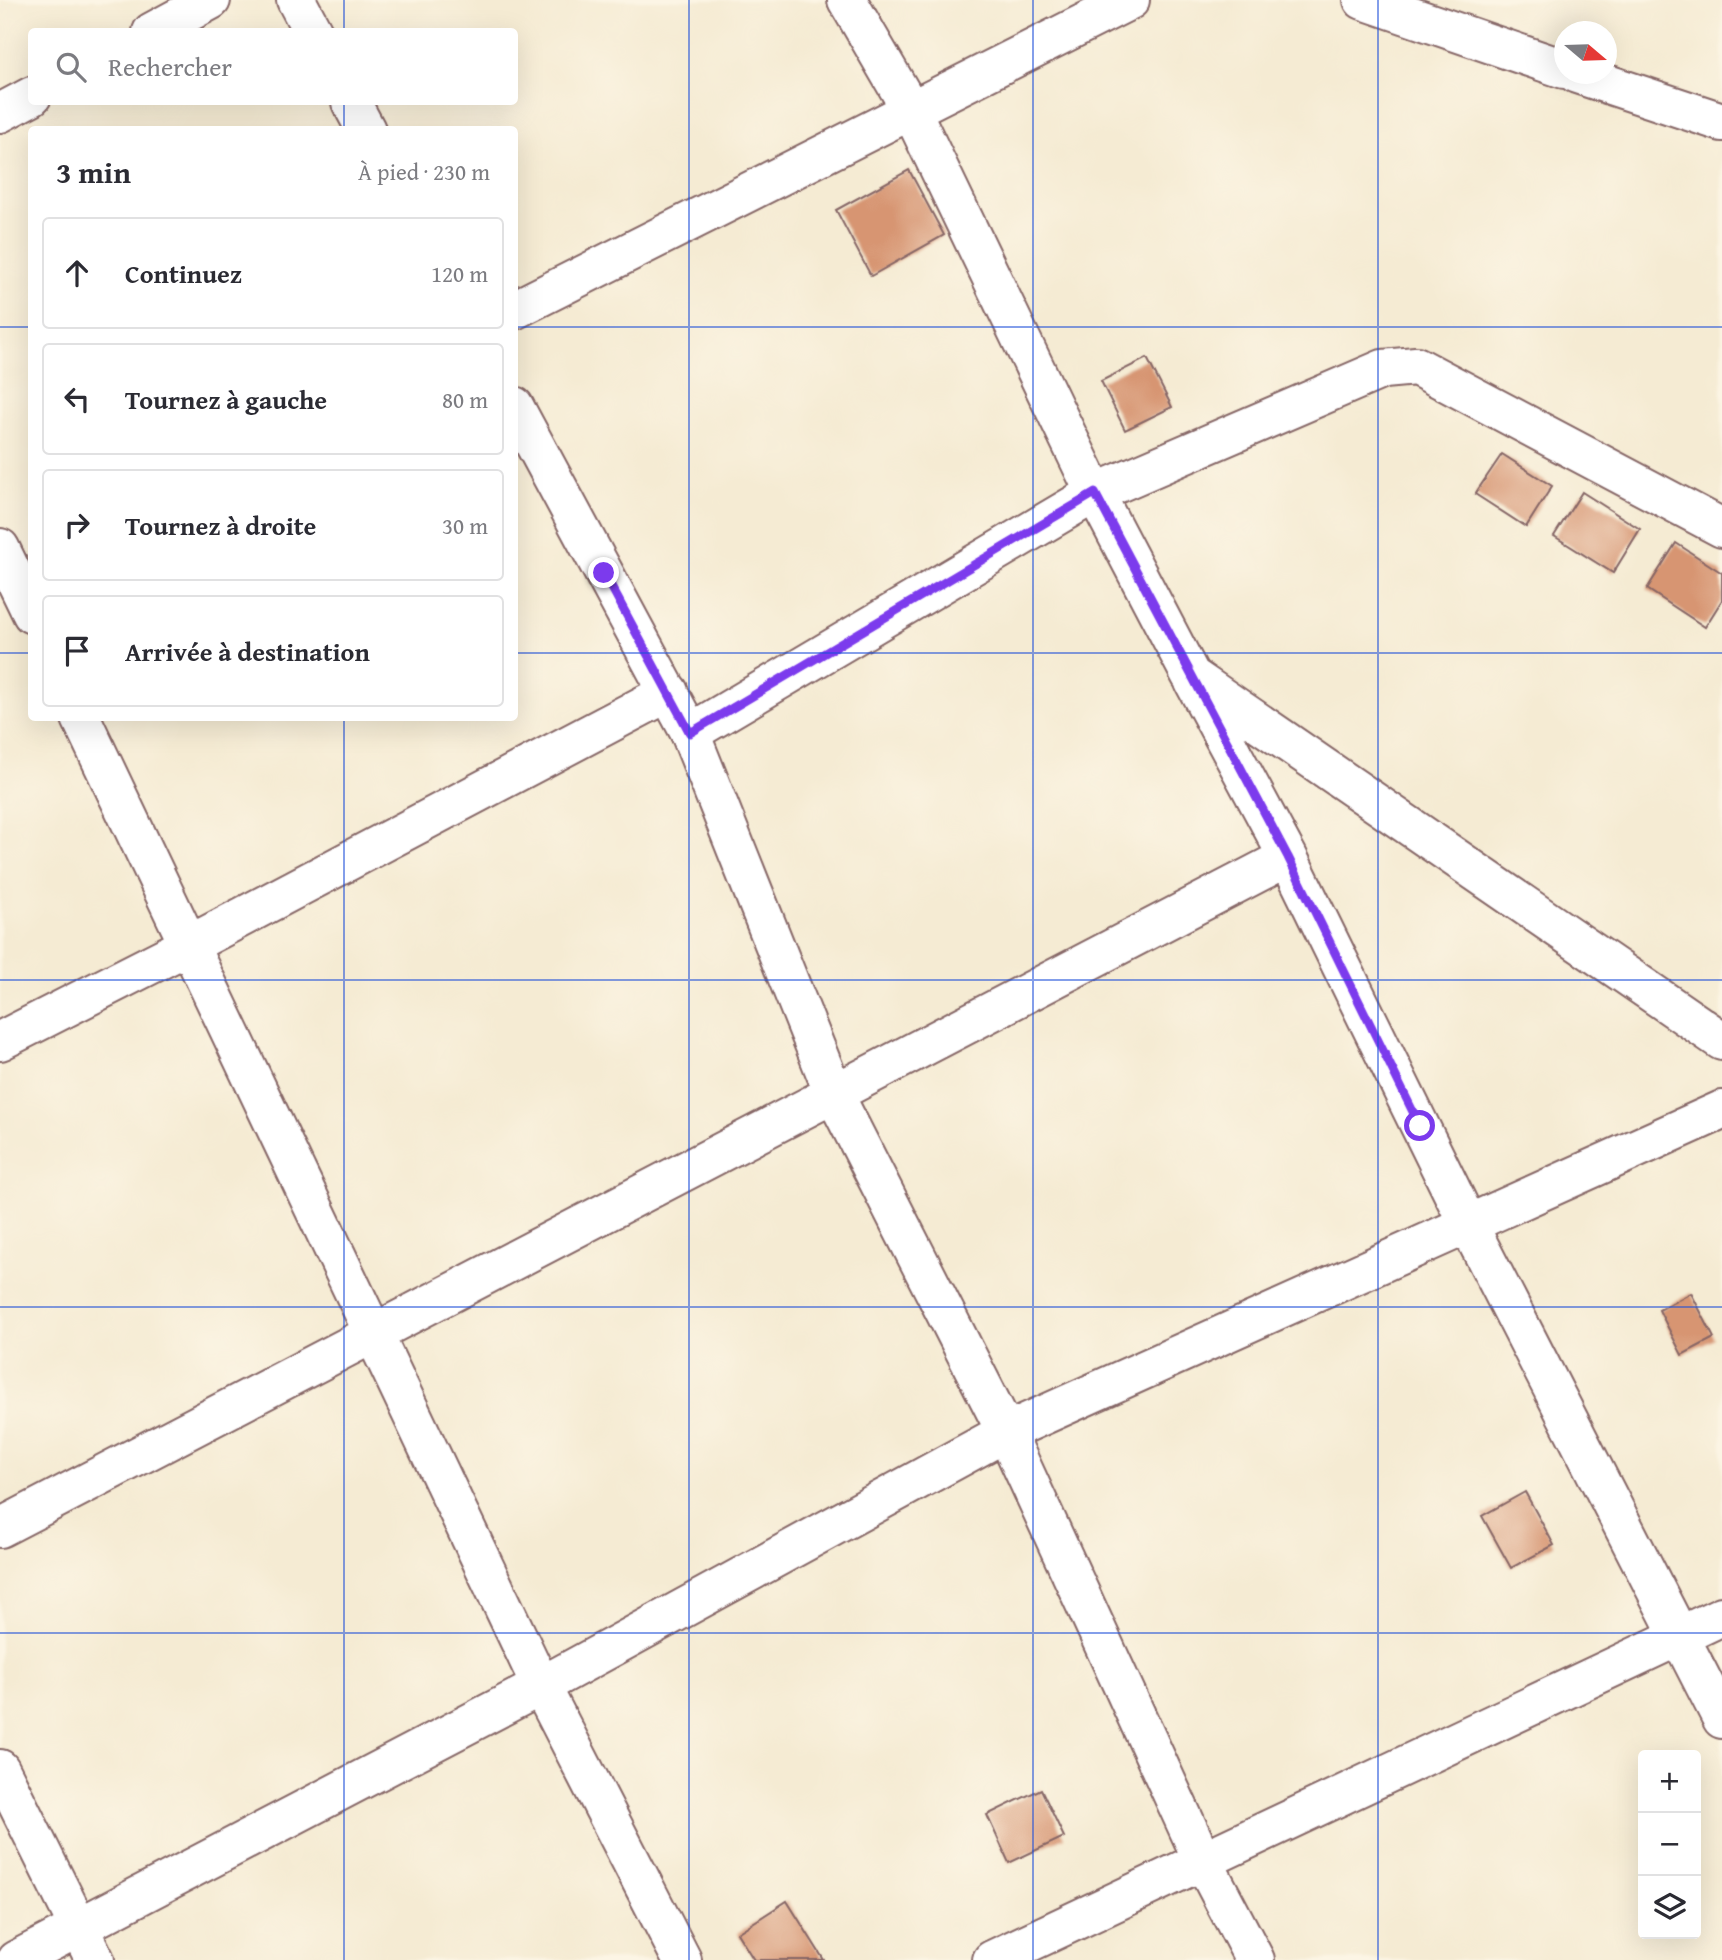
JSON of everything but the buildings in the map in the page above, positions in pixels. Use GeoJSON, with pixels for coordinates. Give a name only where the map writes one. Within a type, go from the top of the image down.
{"type":"FeatureCollection","features":[{"type":"Feature","properties":{"kind":"street"},"geometry":{"type":"LineString","coordinates":[[159,28],[211,0]]}},
{"type":"Feature","properties":{"kind":"street"},"geometry":{"type":"LineString","coordinates":[[296,0],[311,28]]}},
{"type":"Feature","properties":{"kind":"street"},"geometry":{"type":"LineString","coordinates":[[846,0],[911,110],[1095,493],[1288,857],[1468,1224],[1722,1719]]}},
{"type":"Feature","properties":{"kind":"street"},"geometry":{"type":"LineString","coordinates":[[518,308],[1129,0]]}},
{"type":"Feature","properties":{"kind":"street"},"geometry":{"type":"LineString","coordinates":[[1363,0],[1554,66]]}},
{"type":"Feature","properties":{"kind":"street"},"geometry":{"type":"LineString","coordinates":[[1607,84],[1722,122]]}},
{"type":"Feature","properties":{"kind":"street"},"geometry":{"type":"LineString","coordinates":[[0,113],[28,98]]}},
{"type":"Feature","properties":{"kind":"street"},"geometry":{"type":"LineString","coordinates":[[353,105],[364,126]]}},
{"type":"Feature","properties":{"kind":"street"},"geometry":{"type":"LineString","coordinates":[[690,733],[1095,493],[1382,369],[1416,366],[1722,528]]}},
{"type":"Feature","properties":{"kind":"street"},"geometry":{"type":"LineString","coordinates":[[518,413],[690,733],[834,1094],[1006,1432],[1203,1861],[1255,1960]]}},
{"type":"Feature","properties":{"kind":"street"},"geometry":{"type":"LineString","coordinates":[[10,556],[28,603]]}},
{"type":"Feature","properties":{"kind":"street"},"geometry":{"type":"LineString","coordinates":[[1191,676],[1722,1041]]}},
{"type":"Feature","properties":{"kind":"street"},"geometry":{"type":"LineString","coordinates":[[0,1041],[190,945],[669,692]]}},
{"type":"Feature","properties":{"kind":"street"},"geometry":{"type":"LineString","coordinates":[[82,721],[541,1686],[681,1960]]}},
{"type":"Feature","properties":{"kind":"street"},"geometry":{"type":"LineString","coordinates":[[0,1528],[1288,857]]}},
{"type":"Feature","properties":{"kind":"street"},"geometry":{"type":"LineString","coordinates":[[16,1960],[87,1944],[541,1686],[1006,1432],[1722,1110]]}},
{"type":"Feature","properties":{"kind":"street"},"geometry":{"type":"LineString","coordinates":[[992,1960],[1722,1616]]}},
{"type":"Feature","properties":{"kind":"street"},"geometry":{"type":"LineString","coordinates":[[0,1769],[87,1944]]}},
{"type":"Feature","properties":{"kind":"route"},"geometry":{"type":"LineString","coordinates":[[604,573],[690,733],[1095,493],[1288,857],[1420,1126]]}}]}
